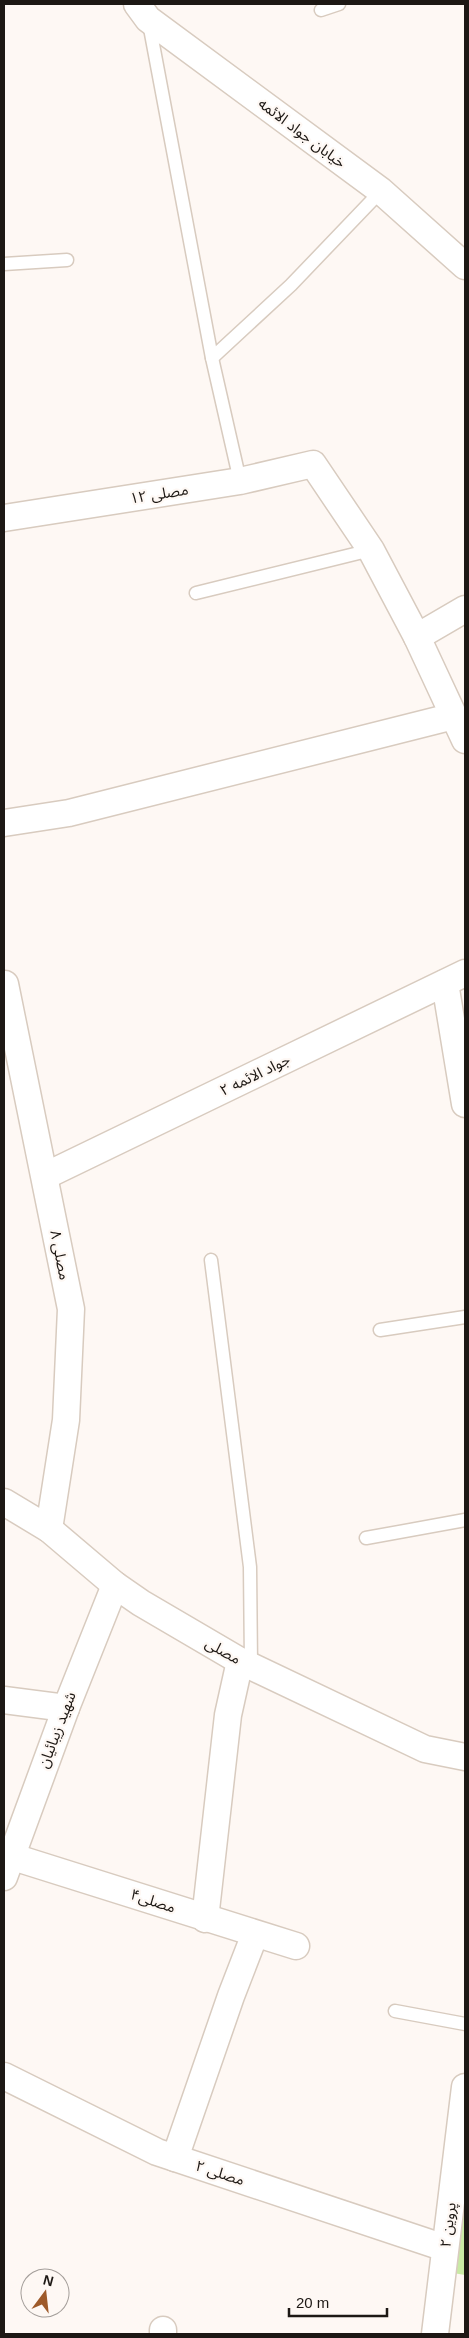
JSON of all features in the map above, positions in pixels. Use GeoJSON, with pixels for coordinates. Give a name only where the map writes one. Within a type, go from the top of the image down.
{"type":"FeatureCollection","features":[{"type":"Feature","properties":{"kind":"street","name":"خیابان جواد الائمه"},"geometry":{"type":"LineString","coordinates":[[142,11],[381,191],[462,258]]}},
{"type":"Feature","properties":{"kind":"street","name":"مصلی ۱۲"},"geometry":{"type":"LineString","coordinates":[[4,518],[240,481],[313,464],[370,550]]}},
{"type":"Feature","properties":{"kind":"street"},"geometry":{"type":"LineString","coordinates":[[370,550],[417,637],[465,740]]}},
{"type":"Feature","properties":{"kind":"street"},"geometry":{"type":"LineString","coordinates":[[417,637],[465,609]]}},
{"type":"Feature","properties":{"kind":"street"},"geometry":{"type":"LineString","coordinates":[[4,823],[69,813],[454,716]]}},
{"type":"Feature","properties":{"kind":"street"},"geometry":{"type":"LineString","coordinates":[[455,978],[465,1104]]}},
{"type":"Feature","properties":{"kind":"street","name":"جواد الائمه ۲"},"geometry":{"type":"LineString","coordinates":[[44,1176],[455,978]]}},
{"type":"Feature","properties":{"kind":"street","name":"مصلی ۸"},"geometry":{"type":"LineString","coordinates":[[5,984],[71,1309],[66,1420],[49,1529]]}},
{"type":"Feature","properties":{"kind":"street","name":"مصلی"},"geometry":{"type":"LineString","coordinates":[[4,1502],[49,1529],[116,1585],[141,1603],[246,1663],[424,1749],[465,1756]]}},
{"type":"Feature","properties":{"kind":"street","name":"شهید زیبائیان"},"geometry":{"type":"LineString","coordinates":[[7,1866],[66,1708],[116,1585]]}},
{"type":"Feature","properties":{"kind":"street"},"geometry":{"type":"LineString","coordinates":[[205,1919],[228,1715],[246,1663]]}},
{"type":"Feature","properties":{"kind":"street"},"geometry":{"type":"LineString","coordinates":[[4,1700],[66,1708]]}},
{"type":"Feature","properties":{"kind":"street","name":"مصلی۴"},"geometry":{"type":"LineString","coordinates":[[7,1866],[205,1919],[296,1946]]}},
{"type":"Feature","properties":{"kind":"street"},"geometry":{"type":"LineString","coordinates":[[175,2158],[255,1934]]}},
{"type":"Feature","properties":{"kind":"street","name":"مصلی ۲"},"geometry":{"type":"LineString","coordinates":[[4,2076],[157,2152],[445,2248]]}},
{"type":"Feature","properties":{"kind":"street","name":"پروین ۲"},"geometry":{"type":"LineString","coordinates":[[435,2334],[465,2087]]}},
{"type":"Feature","properties":{"kind":"lane"},"geometry":{"type":"LineString","coordinates":[[321,10],[339,4]]}},
{"type":"Feature","properties":{"kind":"lane"},"geometry":{"type":"LineString","coordinates":[[142,11],[212,358],[240,481]]}},
{"type":"Feature","properties":{"kind":"lane"},"geometry":{"type":"LineString","coordinates":[[212,358],[292,285],[381,191]]}},
{"type":"Feature","properties":{"kind":"lane"},"geometry":{"type":"LineString","coordinates":[[4,264],[67,260]]}},
{"type":"Feature","properties":{"kind":"lane"},"geometry":{"type":"LineString","coordinates":[[196,593],[370,550]]}},
{"type":"Feature","properties":{"kind":"lane"},"geometry":{"type":"LineString","coordinates":[[211,1260],[250,1567],[246,1663]]}},
{"type":"Feature","properties":{"kind":"lane"},"geometry":{"type":"LineString","coordinates":[[380,1330],[465,1317]]}},
{"type":"Feature","properties":{"kind":"lane"},"geometry":{"type":"LineString","coordinates":[[366,1538],[465,1520]]}},
{"type":"Feature","properties":{"kind":"lane"},"geometry":{"type":"LineString","coordinates":[[395,2011],[465,2024]]}},
{"type":"Feature","properties":{"kind":"green space"},"geometry":{"type":"Polygon","coordinates":[[[465,2140],[465,2275],[447,2272],[465,2140]]]}}]}
